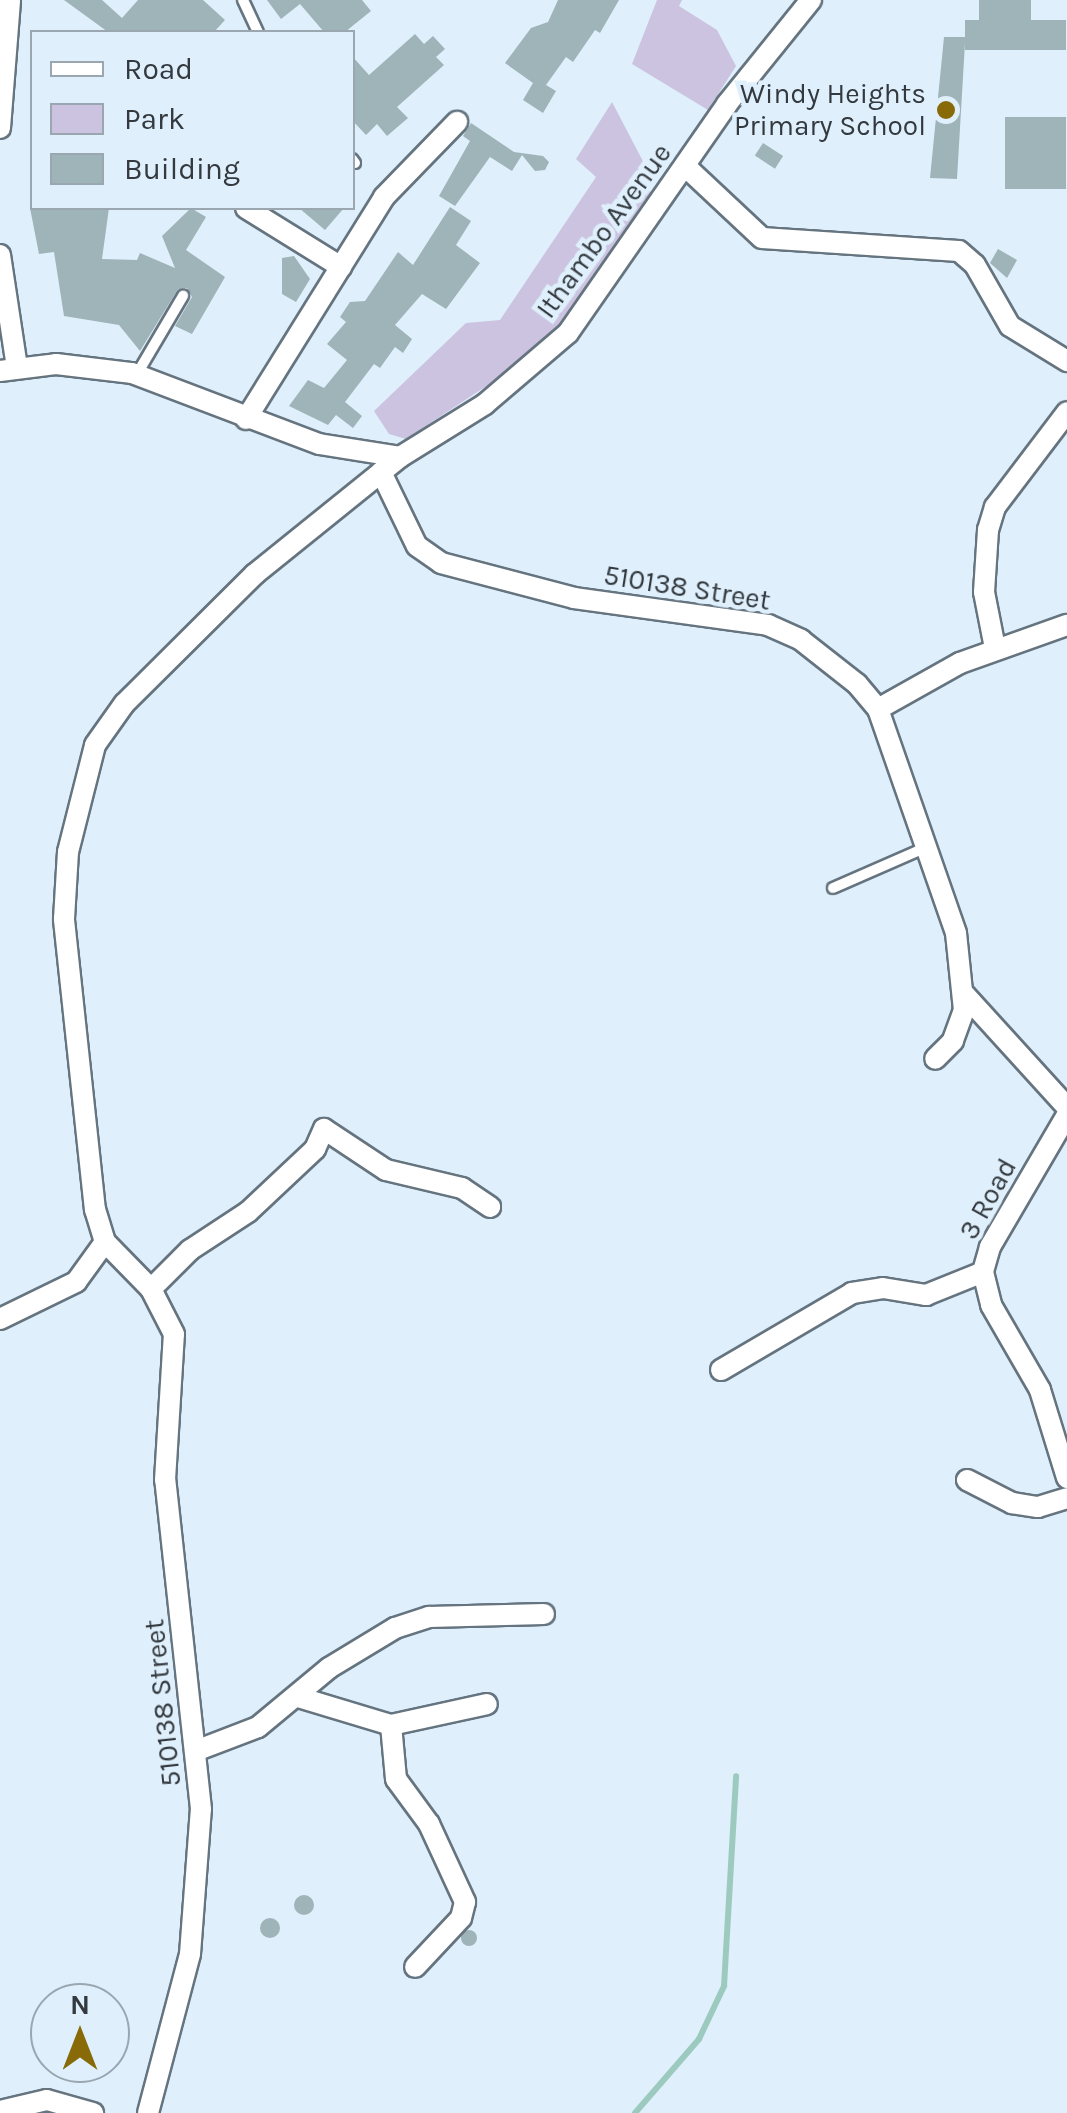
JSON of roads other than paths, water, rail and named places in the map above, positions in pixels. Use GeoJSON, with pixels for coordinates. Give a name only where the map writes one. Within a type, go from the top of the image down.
{"type":"FeatureCollection","features":[{"type":"Feature","properties":{"kind":"street"},"geometry":{"type":"LineString","coordinates":[[0,128],[10,0]]}},
{"type":"Feature","properties":{"kind":"street","name":"Ithambo Avenue"},"geometry":{"type":"LineString","coordinates":[[104,1242],[91,1189],[64,918],[78,794],[95,745],[124,704],[178,646],[297,541],[400,457],[484,404],[568,332],[684,166],[811,0]]}},
{"type":"Feature","properties":{"kind":"street"},"geometry":{"type":"LineString","coordinates":[[246,419],[384,197],[458,122]]}},
{"type":"Feature","properties":{"kind":"street"},"geometry":{"type":"LineString","coordinates":[[684,166],[762,238],[960,252],[975,265],[1010,326],[1067,361]]}},
{"type":"Feature","properties":{"kind":"street"},"geometry":{"type":"LineString","coordinates":[[249,210],[341,267]]}},
{"type":"Feature","properties":{"kind":"street"},"geometry":{"type":"LineString","coordinates":[[0,255],[8,370],[99,366],[137,374],[319,444],[400,457]]}},
{"type":"Feature","properties":{"kind":"street"},"geometry":{"type":"LineString","coordinates":[[995,648],[984,592],[988,530],[996,506],[1067,412]]}},
{"type":"Feature","properties":{"kind":"street","name":"510138 Street"},"geometry":{"type":"LineString","coordinates":[[381,472],[416,546],[441,564],[574,598],[768,625],[828,658],[878,708],[956,933],[965,995],[961,1027],[935,1059]]}},
{"type":"Feature","properties":{"kind":"street"},"geometry":{"type":"LineString","coordinates":[[878,708],[995,648],[1067,625]]}},
{"type":"Feature","properties":{"kind":"street"},"geometry":{"type":"LineString","coordinates":[[965,995],[1067,1107]]}},
{"type":"Feature","properties":{"kind":"street","name":"3 Road"},"geometry":{"type":"LineString","coordinates":[[1067,1115],[990,1246],[983,1272],[991,1305],[1040,1390],[1067,1478]]}},
{"type":"Feature","properties":{"kind":"street"},"geometry":{"type":"LineString","coordinates":[[151,1289],[190,1250],[248,1212],[315,1149],[324,1130],[386,1170],[462,1188],[490,1207]]}},
{"type":"Feature","properties":{"kind":"street"},"geometry":{"type":"LineString","coordinates":[[0,1319],[76,1282],[104,1242]]}},
{"type":"Feature","properties":{"kind":"street","name":"510138 Street"},"geometry":{"type":"LineString","coordinates":[[104,1242],[151,1289],[174,1334],[165,1480],[202,1809],[190,1954],[148,2113]]}},
{"type":"Feature","properties":{"kind":"street"},"geometry":{"type":"LineString","coordinates":[[721,1370],[852,1293],[883,1288],[926,1295],[983,1272]]}},
{"type":"Feature","properties":{"kind":"street"},"geometry":{"type":"LineString","coordinates":[[966,1480],[1012,1503],[1038,1506],[1067,1498]]}},
{"type":"Feature","properties":{"kind":"street"},"geometry":{"type":"LineString","coordinates":[[198,1750],[258,1727],[373,1638],[414,1621],[544,1614]]}},
{"type":"Feature","properties":{"kind":"street"},"geometry":{"type":"LineString","coordinates":[[298,1696],[391,1725],[487,1704]]}},
{"type":"Feature","properties":{"kind":"street"},"geometry":{"type":"LineString","coordinates":[[391,1725],[396,1779],[430,1824],[465,1902],[461,1918],[416,1967]]}},
{"type":"Feature","properties":{"kind":"street"},"geometry":{"type":"LineString","coordinates":[[0,2111],[47,2100],[93,2113]]}},
{"type":"Feature","properties":{"kind":"lane"},"geometry":{"type":"LineString","coordinates":[[243,0],[257,30]]}},
{"type":"Feature","properties":{"kind":"lane"},"geometry":{"type":"LineString","coordinates":[[137,374],[183,296]]}},
{"type":"Feature","properties":{"kind":"lane"},"geometry":{"type":"LineString","coordinates":[[833,888],[928,846]]}},
{"type":"Feature","properties":{"kind":"waterway"},"geometry":{"type":"LineString","coordinates":[[635,2113],[699,2039],[724,1986],[736,1776]]}},
{"type":"Feature","properties":{"kind":"place","name":"Windy Heights Primary School"},"geometry":{"type":"Point","coordinates":[946,110]}}]}
